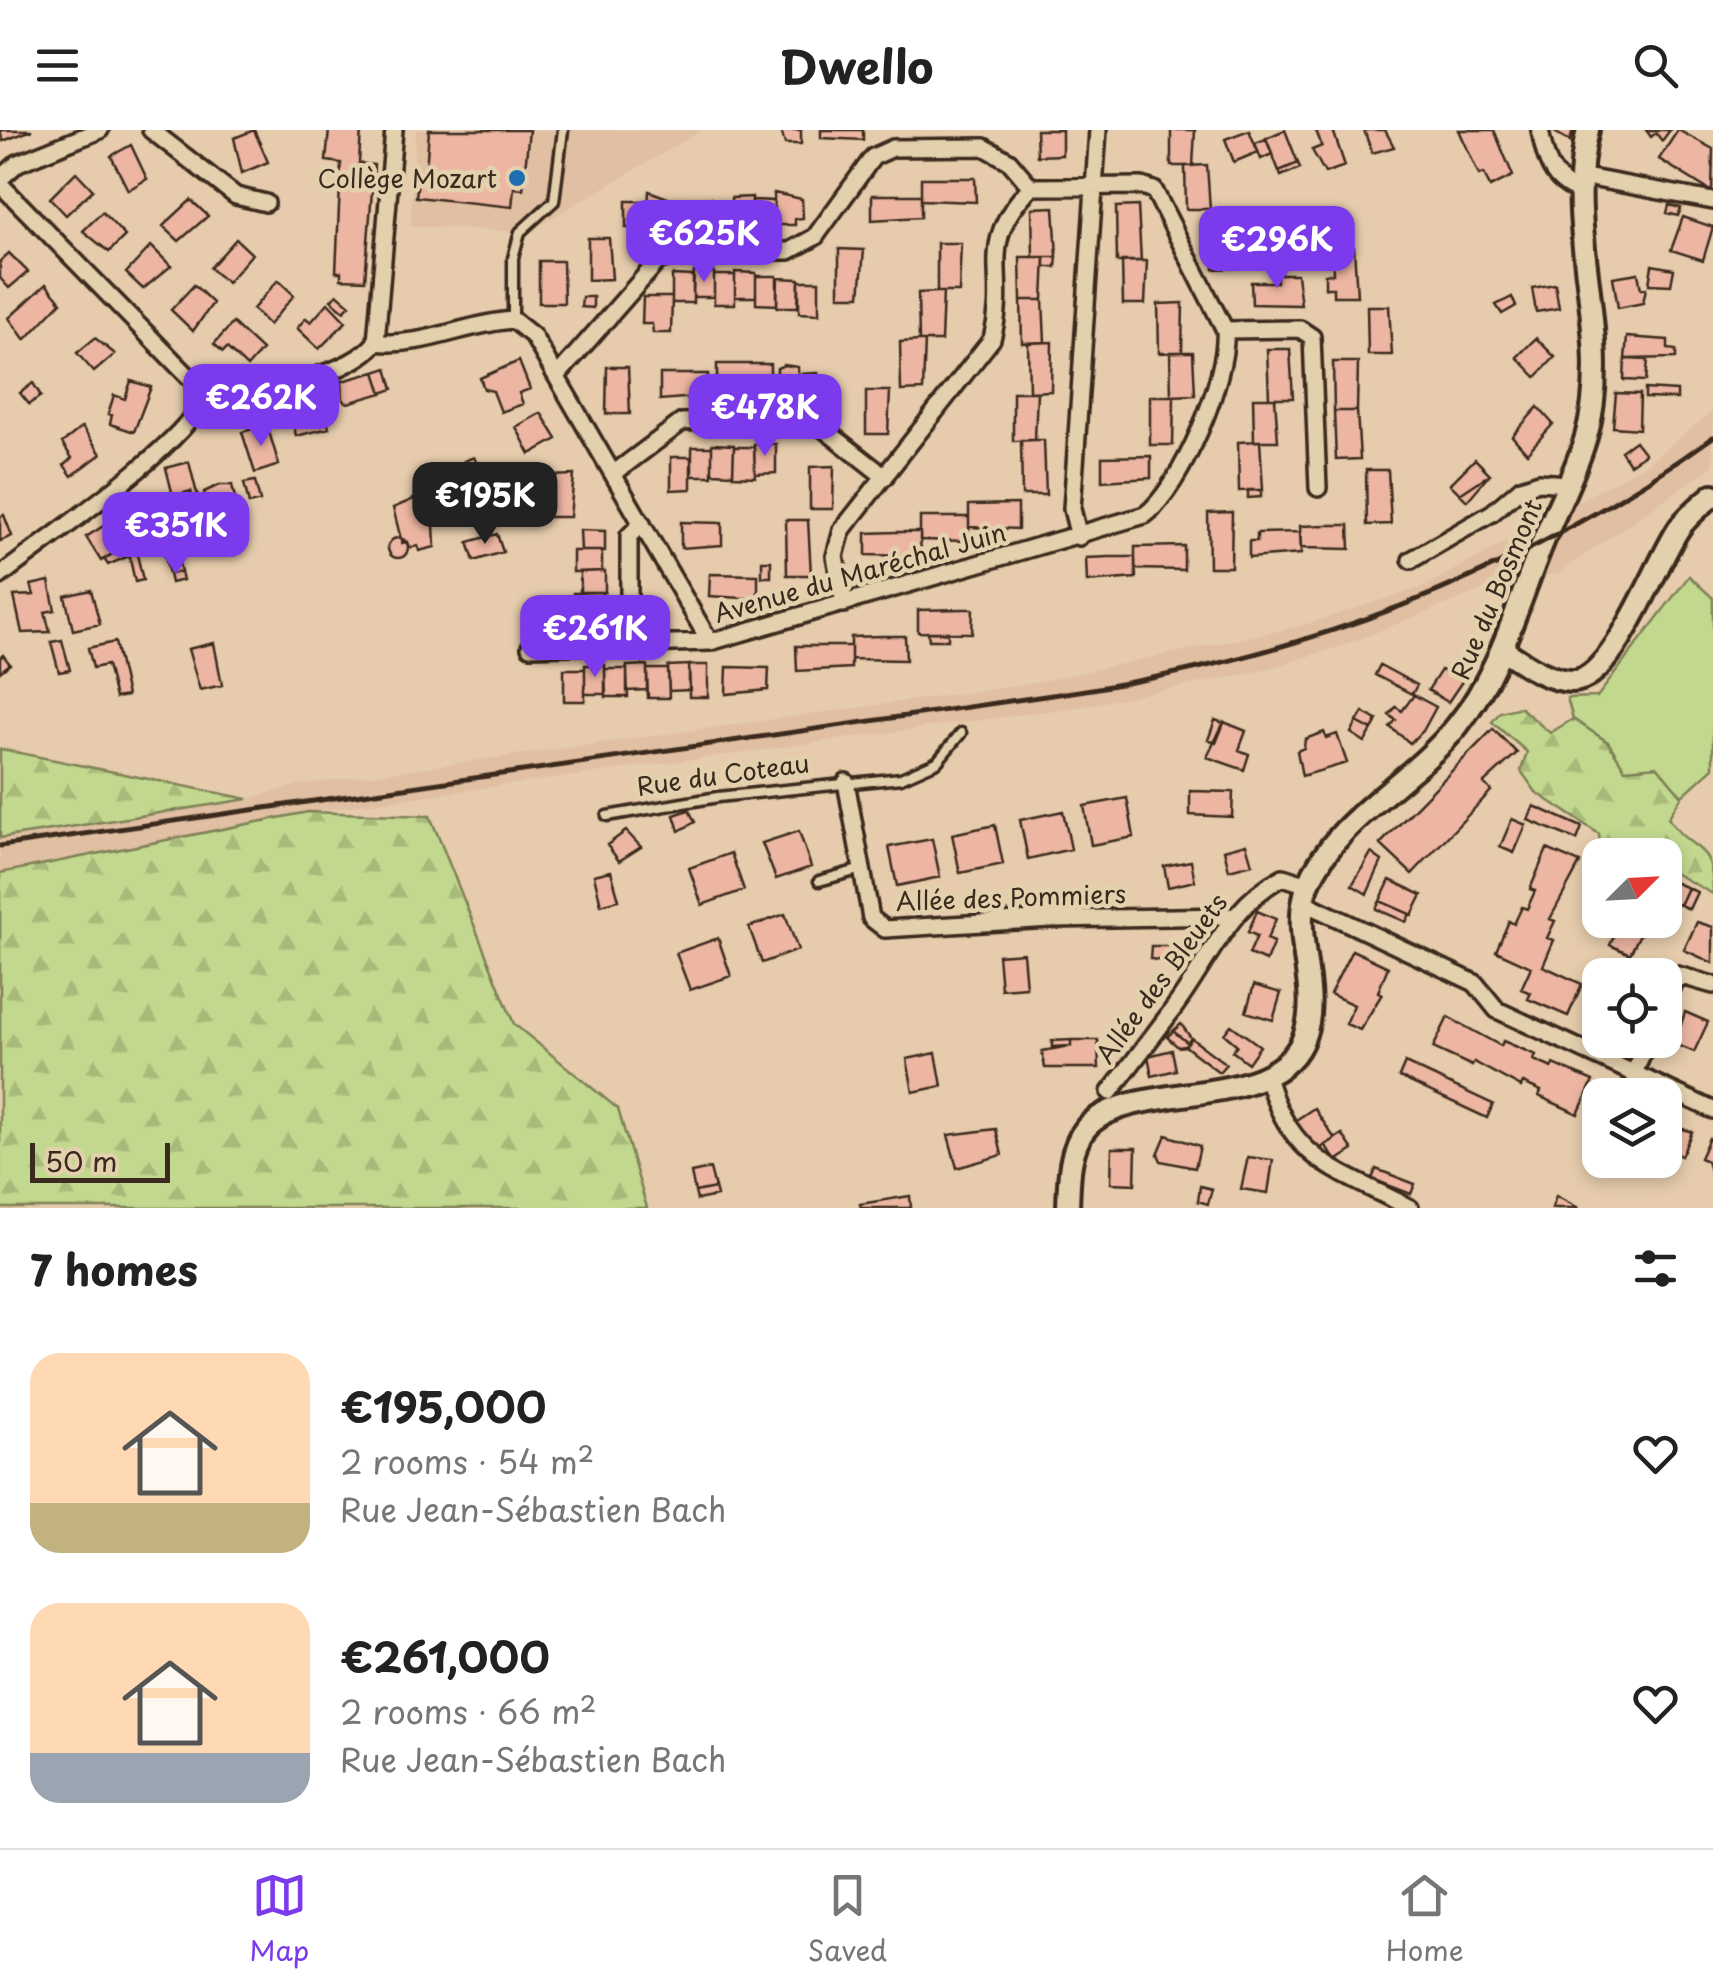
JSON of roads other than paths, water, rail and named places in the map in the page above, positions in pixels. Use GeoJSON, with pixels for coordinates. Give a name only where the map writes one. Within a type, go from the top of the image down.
{"type":"FeatureCollection","features":[{"type":"Feature","properties":{"kind":"street"},"geometry":{"type":"LineString","coordinates":[[0,576],[133,473],[195,416],[201,402],[193,381],[0,182],[18,164],[100,130]]}},
{"type":"Feature","properties":{"kind":"street"},"geometry":{"type":"LineString","coordinates":[[151,130],[236,196],[266,203]]}},
{"type":"Feature","properties":{"kind":"street"},"geometry":{"type":"LineString","coordinates":[[201,402],[290,383],[364,357],[376,342],[394,130]]}},
{"type":"Feature","properties":{"kind":"street"},"geometry":{"type":"LineString","coordinates":[[1079,537],[1072,509],[1098,130]]}},
{"type":"Feature","properties":{"kind":"street"},"geometry":{"type":"LineString","coordinates":[[1540,130],[1544,152],[1557,180],[1713,201]]}},
{"type":"Feature","properties":{"kind":"street","name":"Rue du Bosmont"},"geometry":{"type":"LineString","coordinates":[[1306,893],[1335,841],[1460,724],[1502,649],[1586,438],[1594,375],[1580,184],[1588,130]]}},
{"type":"Feature","properties":{"kind":"street"},"geometry":{"type":"LineString","coordinates":[[557,376],[658,261],[682,251],[789,251],[815,237],[873,157],[893,148],[984,146],[1010,161],[1031,187]]}},
{"type":"Feature","properties":{"kind":"street"},"geometry":{"type":"LineString","coordinates":[[844,604],[835,556],[842,530],[992,339],[997,319],[997,242],[1006,212],[1031,187],[1154,190],[1225,330],[1300,328],[1312,337],[1318,488]]}},
{"type":"Feature","properties":{"kind":"street"},"geometry":{"type":"LineString","coordinates":[[376,342],[399,345],[486,322],[513,320]]}},
{"type":"Feature","properties":{"kind":"street","name":"Avenue du Maréchal Juin"},"geometry":{"type":"LineString","coordinates":[[513,320],[534,336],[710,642],[1145,515],[1162,502],[1224,370],[1225,330]]}},
{"type":"Feature","properties":{"kind":"street"},"geometry":{"type":"LineString","coordinates":[[614,474],[682,422],[800,418],[820,426],[886,477]]}},
{"type":"Feature","properties":{"kind":"street"},"geometry":{"type":"LineString","coordinates":[[1411,560],[1492,512],[1521,488],[1539,482],[1568,484]]}},
{"type":"Feature","properties":{"kind":"street"},"geometry":{"type":"LineString","coordinates":[[1502,649],[1553,677],[1571,682],[1591,675],[1616,644],[1680,527],[1713,495]]}},
{"type":"Feature","properties":{"kind":"street"},"geometry":{"type":"LineString","coordinates":[[630,646],[630,536],[642,523]]}},
{"type":"Feature","properties":{"kind":"street"},"geometry":{"type":"LineString","coordinates":[[530,647],[710,642]]}},
{"type":"Feature","properties":{"kind":"street","name":"Allée des Pommiers"},"geometry":{"type":"LineString","coordinates":[[846,782],[871,918],[886,929],[1051,918],[1233,916]]}},
{"type":"Feature","properties":{"kind":"street","name":"Allée des Bleuets"},"geometry":{"type":"LineString","coordinates":[[1110,1092],[1177,1003],[1233,916],[1258,890],[1284,877],[1306,893]]}},
{"type":"Feature","properties":{"kind":"street"},"geometry":{"type":"LineString","coordinates":[[1068,1208],[1071,1160],[1088,1126],[1104,1116],[1142,1104],[1267,1076],[1297,1052],[1306,1032],[1306,893],[1475,983],[1496,1010],[1713,1110]]}},
{"type":"Feature","properties":{"kind":"street"},"geometry":{"type":"LineString","coordinates":[[1682,976],[1713,985]]}},
{"type":"Feature","properties":{"kind":"street"},"geometry":{"type":"LineString","coordinates":[[1632,1075],[1640,1058]]}},
{"type":"Feature","properties":{"kind":"street"},"geometry":{"type":"LineString","coordinates":[[1267,1076],[1276,1111],[1301,1149],[1328,1169],[1410,1208]]}},
{"type":"Feature","properties":{"kind":"lane"},"geometry":{"type":"LineString","coordinates":[[513,320],[513,258],[520,232],[554,200],[564,130]]}},
{"type":"Feature","properties":{"kind":"lane","name":"Rue du Coteau"},"geometry":{"type":"LineString","coordinates":[[607,816],[916,774],[938,762],[961,734]]}},
{"type":"Feature","properties":{"kind":"lane"},"geometry":{"type":"LineString","coordinates":[[819,881],[862,869]]}},
{"type":"Feature","properties":{"kind":"railway"},"geometry":{"type":"LineString","coordinates":[[0,846],[1066,693],[1239,658],[1323,634],[1485,570],[1639,487],[1713,437]]}},
{"type":"Feature","properties":{"kind":"place","name":"Collège Mozart"},"geometry":{"type":"Point","coordinates":[517,178]}}]}
